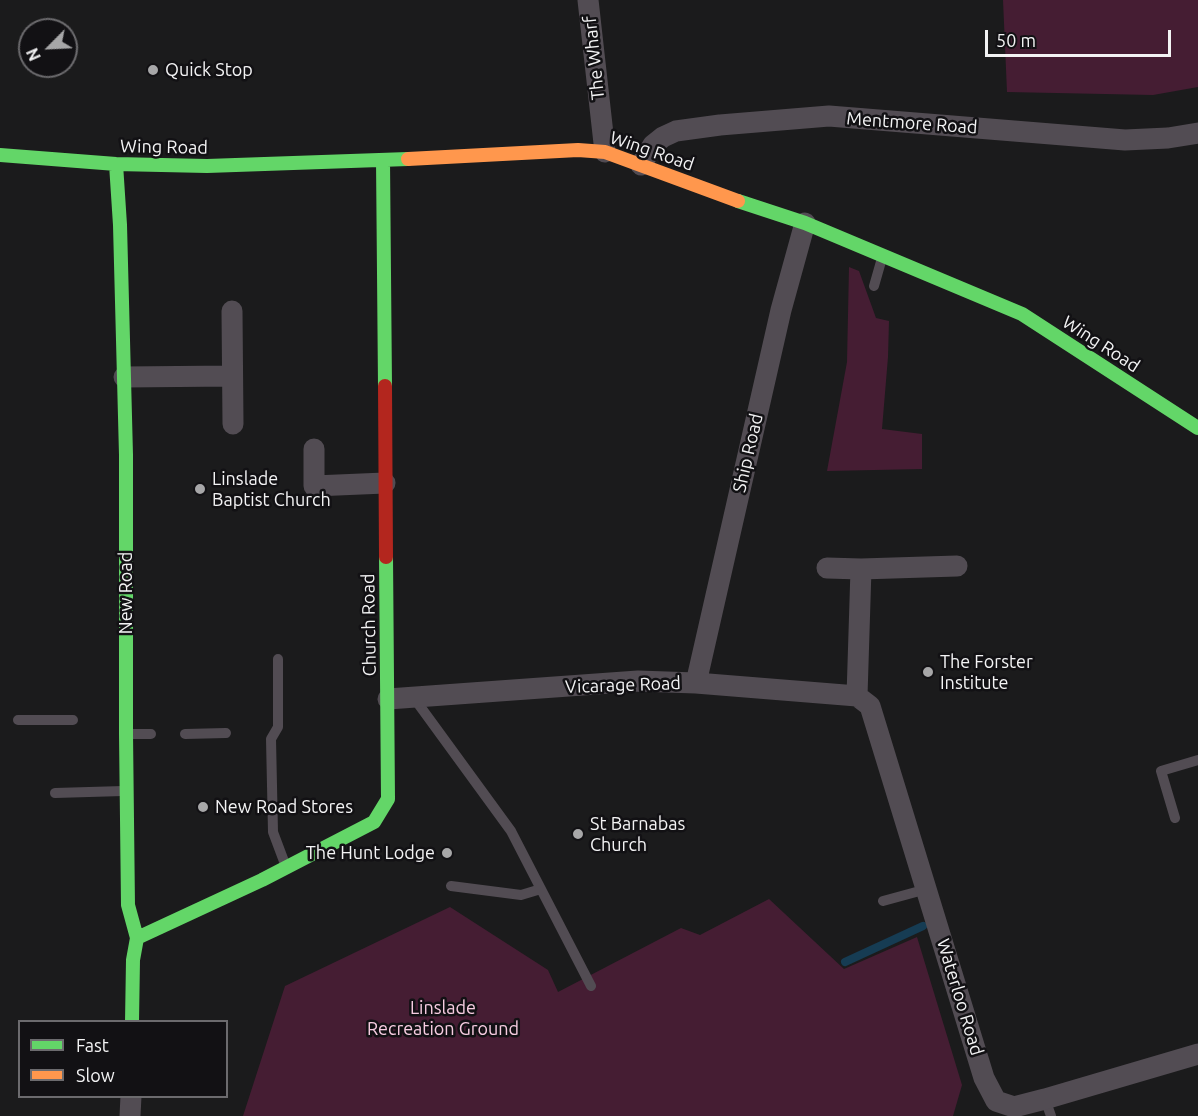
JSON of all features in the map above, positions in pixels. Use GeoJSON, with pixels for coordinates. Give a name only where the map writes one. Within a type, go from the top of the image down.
{"type":"FeatureCollection","features":[{"type":"Feature","properties":{"kind":"street","name":"The Wharf"},"geometry":{"type":"LineString","coordinates":[[588,0],[605,152]]}},
{"type":"Feature","properties":{"kind":"street","name":"Mentmore Road"},"geometry":{"type":"LineString","coordinates":[[641,165],[653,145],[676,131],[829,116],[1125,140],[1168,138],[1198,133]]}},
{"type":"Feature","properties":{"kind":"street","name":"Wing Road"},"geometry":{"type":"LineString","coordinates":[[0,155],[116,164],[207,166],[572,150],[605,152],[728,198],[805,223],[1022,314],[1198,428]]}},
{"type":"Feature","properties":{"kind":"street","name":"Church Road"},"geometry":{"type":"LineString","coordinates":[[137,938],[262,880],[374,822],[388,799],[383,160]]}},
{"type":"Feature","properties":{"kind":"street","name":"New Road"},"geometry":{"type":"LineString","coordinates":[[116,164],[113,225],[124,377],[126,455],[123,724],[127,791],[128,905],[137,938],[133,960],[132,1020]]}},
{"type":"Feature","properties":{"kind":"street","name":"Ship Road"},"geometry":{"type":"LineString","coordinates":[[696,683],[781,310],[805,223]]}},
{"type":"Feature","properties":{"kind":"street"},"geometry":{"type":"LineString","coordinates":[[232,311],[233,424]]}},
{"type":"Feature","properties":{"kind":"street"},"geometry":{"type":"LineString","coordinates":[[124,377],[232,376]]}},
{"type":"Feature","properties":{"kind":"street"},"geometry":{"type":"LineString","coordinates":[[314,449],[314,486],[385,483]]}},
{"type":"Feature","properties":{"kind":"street"},"geometry":{"type":"LineString","coordinates":[[827,568],[957,566]]}},
{"type":"Feature","properties":{"kind":"street"},"geometry":{"type":"LineString","coordinates":[[857,696],[861,569]]}},
{"type":"Feature","properties":{"kind":"street","name":"Vicarage Road"},"geometry":{"type":"LineString","coordinates":[[388,699],[638,681],[696,683],[857,696]]}},
{"type":"Feature","properties":{"kind":"street","name":"Waterloo Road"},"geometry":{"type":"LineString","coordinates":[[857,696],[870,706],[984,1078],[996,1101],[1014,1107],[1048,1107],[1198,1054]]}},
{"type":"Feature","properties":{"kind":"street"},"geometry":{"type":"LineString","coordinates":[[130,1116],[131,1098]]}},
{"type":"Feature","properties":{"kind":"lane"},"geometry":{"type":"LineString","coordinates":[[874,286],[883,255]]}},
{"type":"Feature","properties":{"kind":"lane"},"geometry":{"type":"LineString","coordinates":[[278,659],[278,727],[271,740],[273,832],[286,867]]}},
{"type":"Feature","properties":{"kind":"lane"},"geometry":{"type":"LineString","coordinates":[[414,697],[511,831],[591,986]]}},
{"type":"Feature","properties":{"kind":"lane"},"geometry":{"type":"LineString","coordinates":[[18,720],[73,720]]}},
{"type":"Feature","properties":{"kind":"lane"},"geometry":{"type":"LineString","coordinates":[[123,724],[151,734]]}},
{"type":"Feature","properties":{"kind":"lane"},"geometry":{"type":"LineString","coordinates":[[185,734],[226,733]]}},
{"type":"Feature","properties":{"kind":"lane"},"geometry":{"type":"LineString","coordinates":[[1175,818],[1161,771],[1198,760]]}},
{"type":"Feature","properties":{"kind":"lane"},"geometry":{"type":"LineString","coordinates":[[56,793],[127,791]]}},
{"type":"Feature","properties":{"kind":"lane"},"geometry":{"type":"LineString","coordinates":[[451,886],[521,895],[541,889]]}},
{"type":"Feature","properties":{"kind":"lane"},"geometry":{"type":"LineString","coordinates":[[883,901],[927,889]]}},
{"type":"Feature","properties":{"kind":"green space"},"geometry":{"type":"Polygon","coordinates":[[[1003,0],[1198,0],[1198,87],[1153,95],[1007,92],[1003,0]]]}},
{"type":"Feature","properties":{"kind":"green space"},"geometry":{"type":"Polygon","coordinates":[[[849,267],[859,271],[876,318],[889,321],[882,429],[922,434],[922,469],[827,471],[847,362],[849,267]]]}},
{"type":"Feature","properties":{"kind":"green space","name":"Linslade Recreation Ground"},"geometry":{"type":"Polygon","coordinates":[[[769,899],[844,969],[917,937],[962,1085],[953,1116],[243,1116],[285,986],[450,907],[548,970],[558,992],[681,928],[700,935],[769,899]]]}},
{"type":"Feature","properties":{"kind":"waterway"},"geometry":{"type":"LineString","coordinates":[[845,962],[923,926]]}},
{"type":"Feature","properties":{"kind":"traffic: fast"},"geometry":{"type":"LineString","coordinates":[[0,155],[116,164],[207,166],[408,159]]}},
{"type":"Feature","properties":{"kind":"traffic: fast"},"geometry":{"type":"LineString","coordinates":[[383,160],[385,386]]}},
{"type":"Feature","properties":{"kind":"traffic: fast"},"geometry":{"type":"LineString","coordinates":[[116,164],[120,225],[126,455],[128,905],[137,938],[133,960],[132,1020]]}},
{"type":"Feature","properties":{"kind":"traffic: fast"},"geometry":{"type":"LineString","coordinates":[[738,201],[805,223],[1022,314],[1198,428]]}},
{"type":"Feature","properties":{"kind":"traffic: fast"},"geometry":{"type":"LineString","coordinates":[[137,938],[262,880],[374,822],[388,799],[386,557]]}},
{"type":"Feature","properties":{"kind":"traffic: slow"},"geometry":{"type":"LineString","coordinates":[[408,159],[578,150],[605,152],[738,201]]}},
{"type":"Feature","properties":{"kind":"traffic: jam"},"geometry":{"type":"LineString","coordinates":[[385,386],[386,557]]}},
{"type":"Feature","properties":{"kind":"place","name":"Quick Stop"},"geometry":{"type":"Point","coordinates":[153,70]}},
{"type":"Feature","properties":{"kind":"place","name":"Linslade Baptist Church"},"geometry":{"type":"Point","coordinates":[200,489]}},
{"type":"Feature","properties":{"kind":"place","name":"The Forster Institute"},"geometry":{"type":"Point","coordinates":[928,672]}},
{"type":"Feature","properties":{"kind":"place","name":"New Road Stores"},"geometry":{"type":"Point","coordinates":[203,807]}},
{"type":"Feature","properties":{"kind":"place","name":"St Barnabas Church"},"geometry":{"type":"Point","coordinates":[578,834]}},
{"type":"Feature","properties":{"kind":"place","name":"The Hunt Lodge"},"geometry":{"type":"Point","coordinates":[447,853]}}]}
